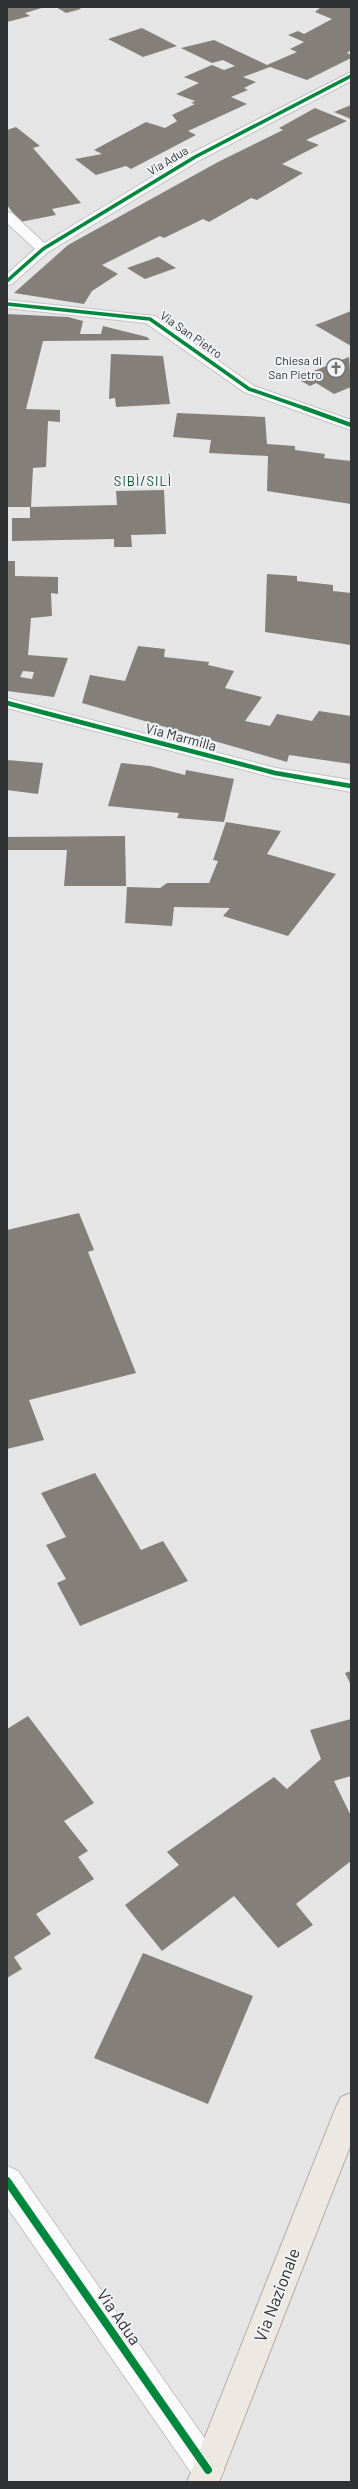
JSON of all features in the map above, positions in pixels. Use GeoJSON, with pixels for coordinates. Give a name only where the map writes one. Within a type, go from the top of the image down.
{"type":"FeatureCollection","features":[{"type":"Feature","properties":{"kind":"main road","name":"Via Nazionale"},"geometry":{"type":"LineString","coordinates":[[206,2476],[351,2107]]}},
{"type":"Feature","properties":{"kind":"street","name":"Via Adua"},"geometry":{"type":"LineString","coordinates":[[7,281],[43,250],[195,157],[351,76]]}},
{"type":"Feature","properties":{"kind":"street"},"geometry":{"type":"LineString","coordinates":[[7,216],[43,250]]}},
{"type":"Feature","properties":{"kind":"street","name":"Via San Pietro"},"geometry":{"type":"LineString","coordinates":[[7,304],[150,319],[249,389],[351,426]]}},
{"type":"Feature","properties":{"kind":"street","name":"Via Marmilla"},"geometry":{"type":"LineString","coordinates":[[7,703],[275,773],[351,786]]}},
{"type":"Feature","properties":{"kind":"street","name":"Via Adua"},"geometry":{"type":"LineString","coordinates":[[7,2181],[206,2476]]}},
{"type":"Feature","properties":{"kind":"building"},"geometry":{"type":"Polygon","coordinates":[[[7,7],[45,7],[25,13],[30,16],[7,22],[7,7]]]}},
{"type":"Feature","properties":{"kind":"building"},"geometry":{"type":"Polygon","coordinates":[[[56,7],[78,7],[81,9],[66,13],[56,7]]]}},
{"type":"Feature","properties":{"kind":"building"},"geometry":{"type":"Polygon","coordinates":[[[321,7],[351,7],[351,50],[347,53],[351,55],[351,58],[307,80],[270,67],[243,77],[256,82],[244,88],[248,90],[231,97],[247,104],[188,131],[196,135],[131,169],[126,166],[96,175],[75,159],[102,154],[94,150],[146,122],[165,128],[177,121],[172,115],[195,104],[191,103],[195,101],[176,94],[199,83],[184,77],[212,65],[224,70],[235,66],[223,60],[212,63],[181,48],[214,40],[267,65],[297,52],[290,49],[304,42],[288,35],[298,31],[304,34],[332,19],[315,12],[321,7]]]}},
{"type":"Feature","properties":{"kind":"building"},"geometry":{"type":"Polygon","coordinates":[[[142,28],[177,46],[143,57],[108,39],[142,28]]]}},
{"type":"Feature","properties":{"kind":"building"},"geometry":{"type":"Polygon","coordinates":[[[351,105],[351,119],[334,112],[351,105]]]}},
{"type":"Feature","properties":{"kind":"building"},"geometry":{"type":"Polygon","coordinates":[[[315,108],[347,121],[306,140],[319,145],[282,164],[303,173],[257,200],[251,198],[209,222],[203,219],[164,238],[160,236],[102,265],[118,274],[92,291],[84,304],[14,293],[68,245],[218,162],[283,130],[279,128],[315,108]]]}},
{"type":"Feature","properties":{"kind":"building"},"geometry":{"type":"Polygon","coordinates":[[[16,127],[40,146],[33,148],[81,203],[52,209],[56,215],[20,222],[7,205],[7,130],[16,127]]]}},
{"type":"Feature","properties":{"kind":"building"},"geometry":{"type":"Polygon","coordinates":[[[158,257],[176,268],[145,279],[127,268],[158,257]]]}},
{"type":"Feature","properties":{"kind":"building","name":"Chiesa di San Pietro"},"geometry":{"type":"Polygon","coordinates":[[[351,311],[351,346],[315,325],[326,321],[351,311]]]}},
{"type":"Feature","properties":{"kind":"building"},"geometry":{"type":"Polygon","coordinates":[[[7,314],[68,317],[83,321],[80,334],[101,334],[103,326],[147,337],[150,340],[43,341],[26,409],[60,410],[60,422],[48,421],[46,467],[33,468],[31,507],[117,505],[116,491],[164,490],[166,534],[131,535],[132,547],[114,547],[114,539],[12,541],[12,518],[30,518],[30,507],[7,507],[7,314]]]}},
{"type":"Feature","properties":{"kind":"building"},"geometry":{"type":"Polygon","coordinates":[[[111,354],[163,356],[170,404],[116,407],[115,398],[109,399],[111,354]]]}},
{"type":"Feature","properties":{"kind":"building","name":"Chiesa di San Pietro"},"geometry":{"type":"Polygon","coordinates":[[[349,357],[351,387],[334,394],[316,383],[310,386],[296,378],[349,357]]]}},
{"type":"Feature","properties":{"kind":"building"},"geometry":{"type":"Polygon","coordinates":[[[177,413],[265,417],[267,444],[295,446],[295,450],[325,454],[324,458],[351,461],[351,504],[267,491],[268,456],[209,453],[211,440],[173,437],[177,413]]]}},
{"type":"Feature","properties":{"kind":"building"},"geometry":{"type":"Polygon","coordinates":[[[7,561],[15,561],[15,576],[58,577],[58,594],[51,593],[52,616],[31,618],[28,655],[68,658],[54,697],[7,691],[7,561]],[[23,671],[20,677],[32,679],[34,672],[23,671]]]}},
{"type":"Feature","properties":{"kind":"building"},"geometry":{"type":"Polygon","coordinates":[[[267,574],[297,576],[297,581],[333,585],[333,591],[351,593],[351,645],[265,632],[267,574]]]}},
{"type":"Feature","properties":{"kind":"building"},"geometry":{"type":"Polygon","coordinates":[[[138,646],[165,649],[164,657],[209,662],[208,665],[234,671],[225,688],[262,697],[245,721],[270,726],[277,714],[312,721],[319,711],[351,716],[351,764],[289,755],[287,762],[82,703],[90,675],[125,681],[138,646]]]}},
{"type":"Feature","properties":{"kind":"building"},"geometry":{"type":"Polygon","coordinates":[[[7,760],[43,763],[38,794],[7,790],[7,760]]]}},
{"type":"Feature","properties":{"kind":"building"},"geometry":{"type":"Polygon","coordinates":[[[121,763],[150,766],[185,775],[186,770],[234,779],[224,822],[177,818],[179,813],[108,806],[121,763]]]}},
{"type":"Feature","properties":{"kind":"building"},"geometry":{"type":"Polygon","coordinates":[[[226,822],[281,831],[267,854],[336,874],[288,936],[223,916],[230,908],[174,907],[172,926],[125,923],[127,887],[160,888],[167,883],[209,883],[218,861],[213,860],[226,822]]]}},
{"type":"Feature","properties":{"kind":"building"},"geometry":{"type":"Polygon","coordinates":[[[125,836],[126,886],[64,886],[67,850],[7,850],[7,837],[125,836]]]}},
{"type":"Feature","properties":{"kind":"building"},"geometry":{"type":"Polygon","coordinates":[[[79,1213],[94,1250],[88,1252],[136,1373],[29,1400],[44,1440],[7,1449],[7,1230],[79,1213]]]}},
{"type":"Feature","properties":{"kind":"building"},"geometry":{"type":"Polygon","coordinates":[[[95,1473],[141,1550],[163,1541],[188,1581],[80,1626],[57,1583],[66,1579],[46,1545],[66,1537],[41,1493],[95,1473]]]}},
{"type":"Feature","properties":{"kind":"building"},"geometry":{"type":"Polygon","coordinates":[[[351,1671],[351,1685],[345,1673],[351,1671]]]}},
{"type":"Feature","properties":{"kind":"building"},"geometry":{"type":"Polygon","coordinates":[[[28,1716],[94,1803],[64,1821],[88,1851],[78,1857],[94,1879],[36,1914],[51,1934],[14,1957],[22,1969],[7,1978],[7,1729],[28,1716]]]}},
{"type":"Feature","properties":{"kind":"building"},"geometry":{"type":"Polygon","coordinates":[[[351,1719],[351,1776],[334,1781],[351,1816],[351,1861],[296,1904],[313,1925],[278,1948],[234,1896],[162,1951],[125,1905],[179,1865],[167,1852],[274,1777],[287,1789],[321,1759],[310,1730],[351,1719]]]}},
{"type":"Feature","properties":{"kind":"building"},"geometry":{"type":"Polygon","coordinates":[[[143,1953],[253,1996],[208,2104],[94,2058],[143,1953]]]}},
{"type":"Feature","properties":{"kind":"cycle path"},"geometry":{"type":"LineString","coordinates":[[7,281],[43,249],[195,157],[351,76]]}},
{"type":"Feature","properties":{"kind":"cycle path"},"geometry":{"type":"LineString","coordinates":[[7,304],[150,319],[249,389],[351,425]]}},
{"type":"Feature","properties":{"kind":"cycle path"},"geometry":{"type":"LineString","coordinates":[[7,703],[275,773],[351,786]]}},
{"type":"Feature","properties":{"kind":"cycle path"},"geometry":{"type":"LineString","coordinates":[[7,2181],[208,2470]]}},
{"type":"Feature","properties":{"kind":"place","name":"Chiesa di San Pietro"},"geometry":{"type":"Point","coordinates":[336,368]}},
{"type":"Feature","properties":{"kind":"district","name":"SIBÌ/SILÌ"},"geometry":{"type":"Point","coordinates":[143,481]}}]}
